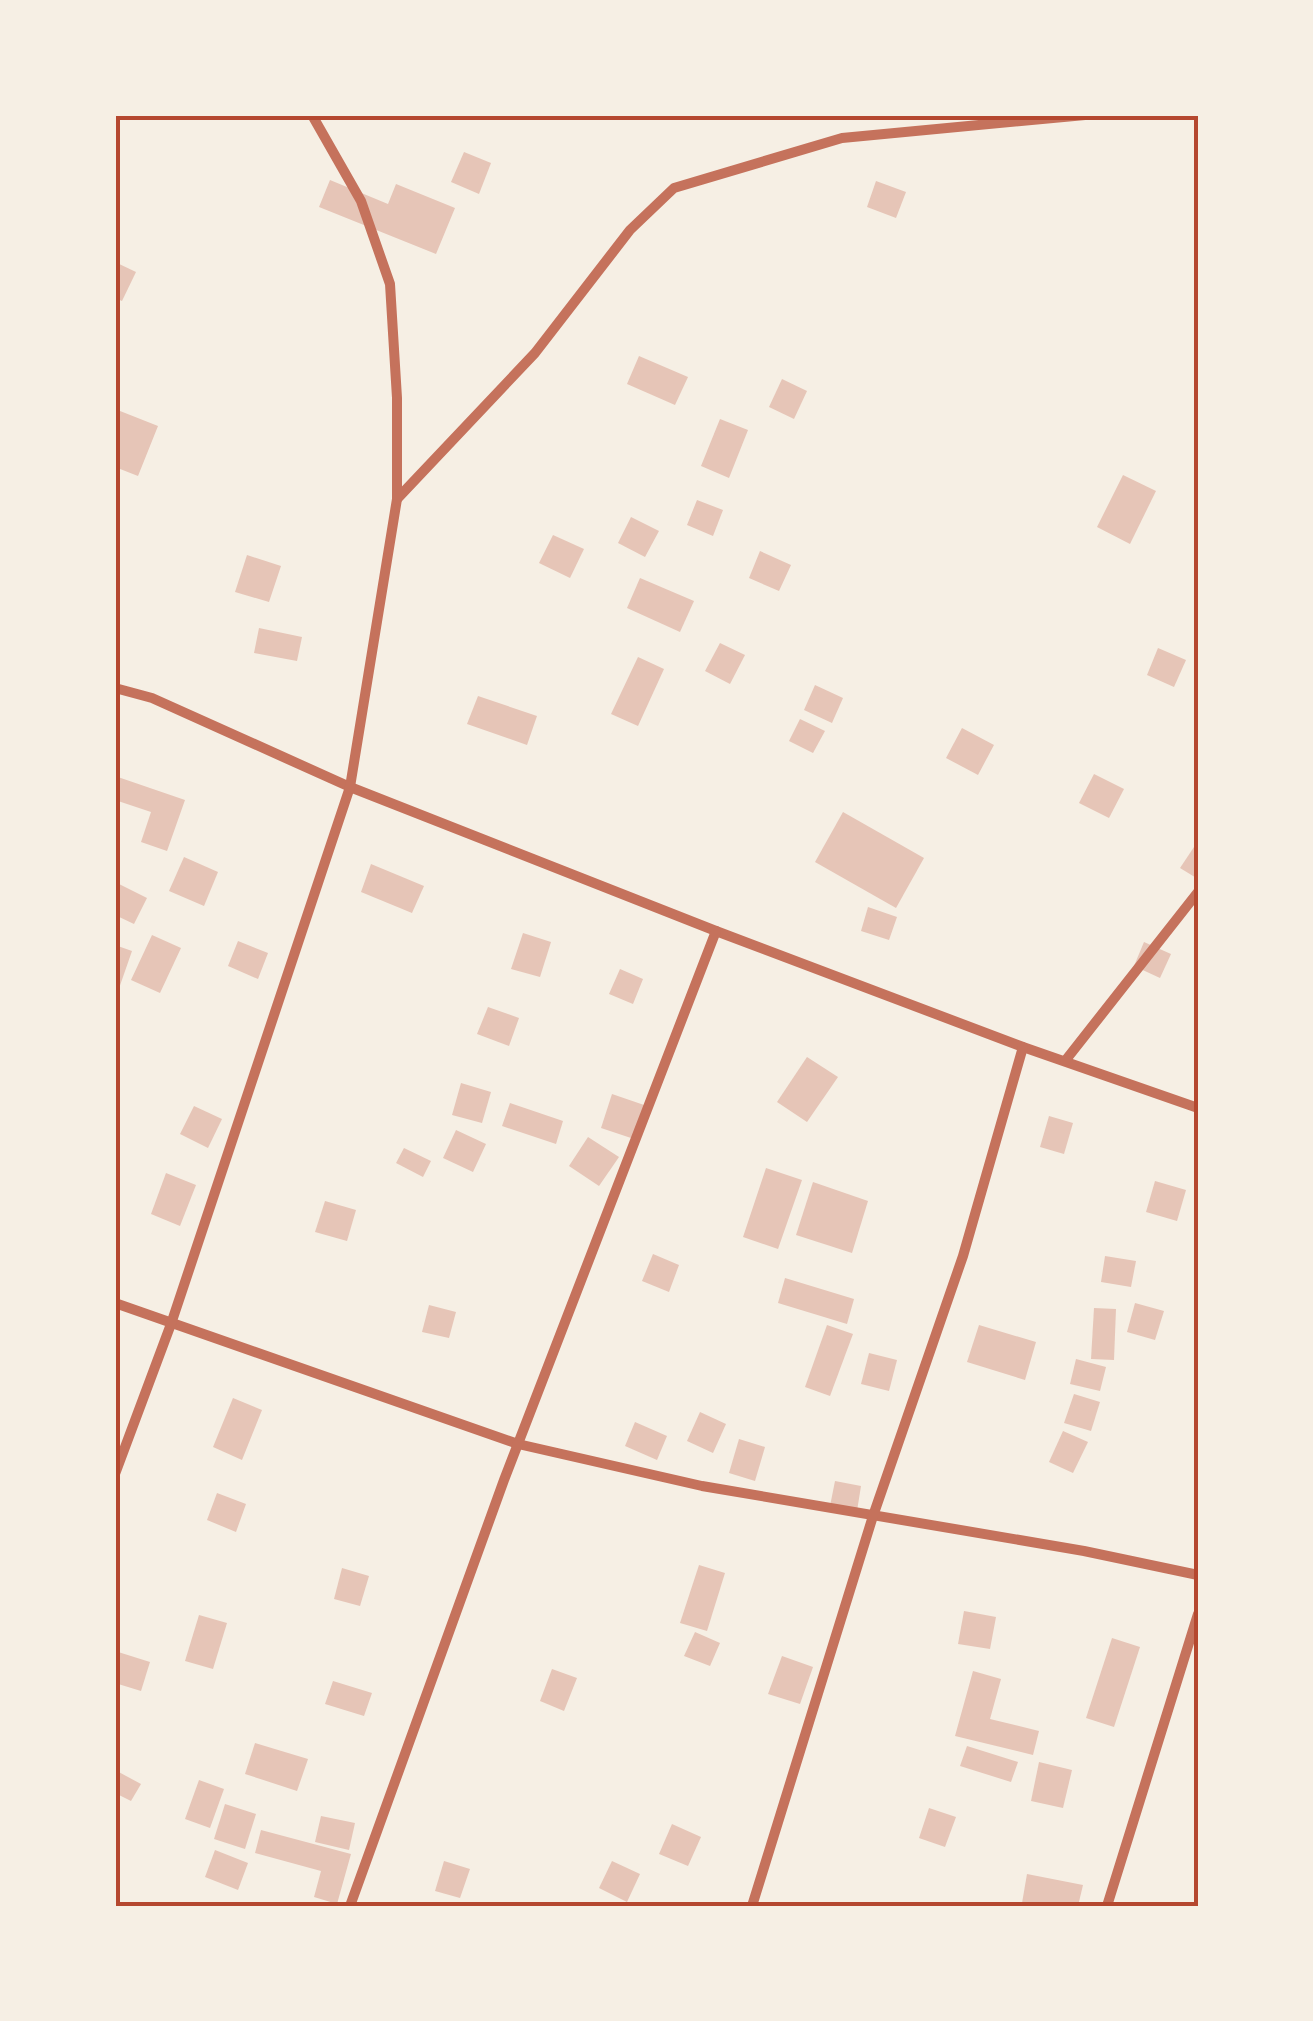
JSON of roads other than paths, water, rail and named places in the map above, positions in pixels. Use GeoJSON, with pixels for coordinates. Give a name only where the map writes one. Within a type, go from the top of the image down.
{"type":"FeatureCollection","features":[{"type":"Feature","properties":{"kind":"street"},"geometry":{"type":"LineString","coordinates":[[115,1474],[171,1324],[350,787],[396,499],[398,398],[390,284],[362,201],[312,115]]}},
{"type":"Feature","properties":{"kind":"street"},"geometry":{"type":"LineString","coordinates":[[396,499],[536,352],[630,230],[674,188],[842,138],[1084,115]]}},
{"type":"Feature","properties":{"kind":"street"},"geometry":{"type":"LineString","coordinates":[[115,688],[152,698],[350,787],[716,931],[1198,1108]]}},
{"type":"Feature","properties":{"kind":"street"},"geometry":{"type":"LineString","coordinates":[[1065,1061],[1198,892]]}},
{"type":"Feature","properties":{"kind":"street"},"geometry":{"type":"LineString","coordinates":[[350,1906],[518,1444],[716,931]]}},
{"type":"Feature","properties":{"kind":"street"},"geometry":{"type":"LineString","coordinates":[[752,1906],[873,1516],[962,1256],[1024,1047]]}},
{"type":"Feature","properties":{"kind":"street"},"geometry":{"type":"LineString","coordinates":[[115,1303],[518,1444],[702,1486],[1084,1551],[1198,1575]]}},
{"type":"Feature","properties":{"kind":"street"},"geometry":{"type":"LineString","coordinates":[[1108,1906],[1198,1614]]}}]}
